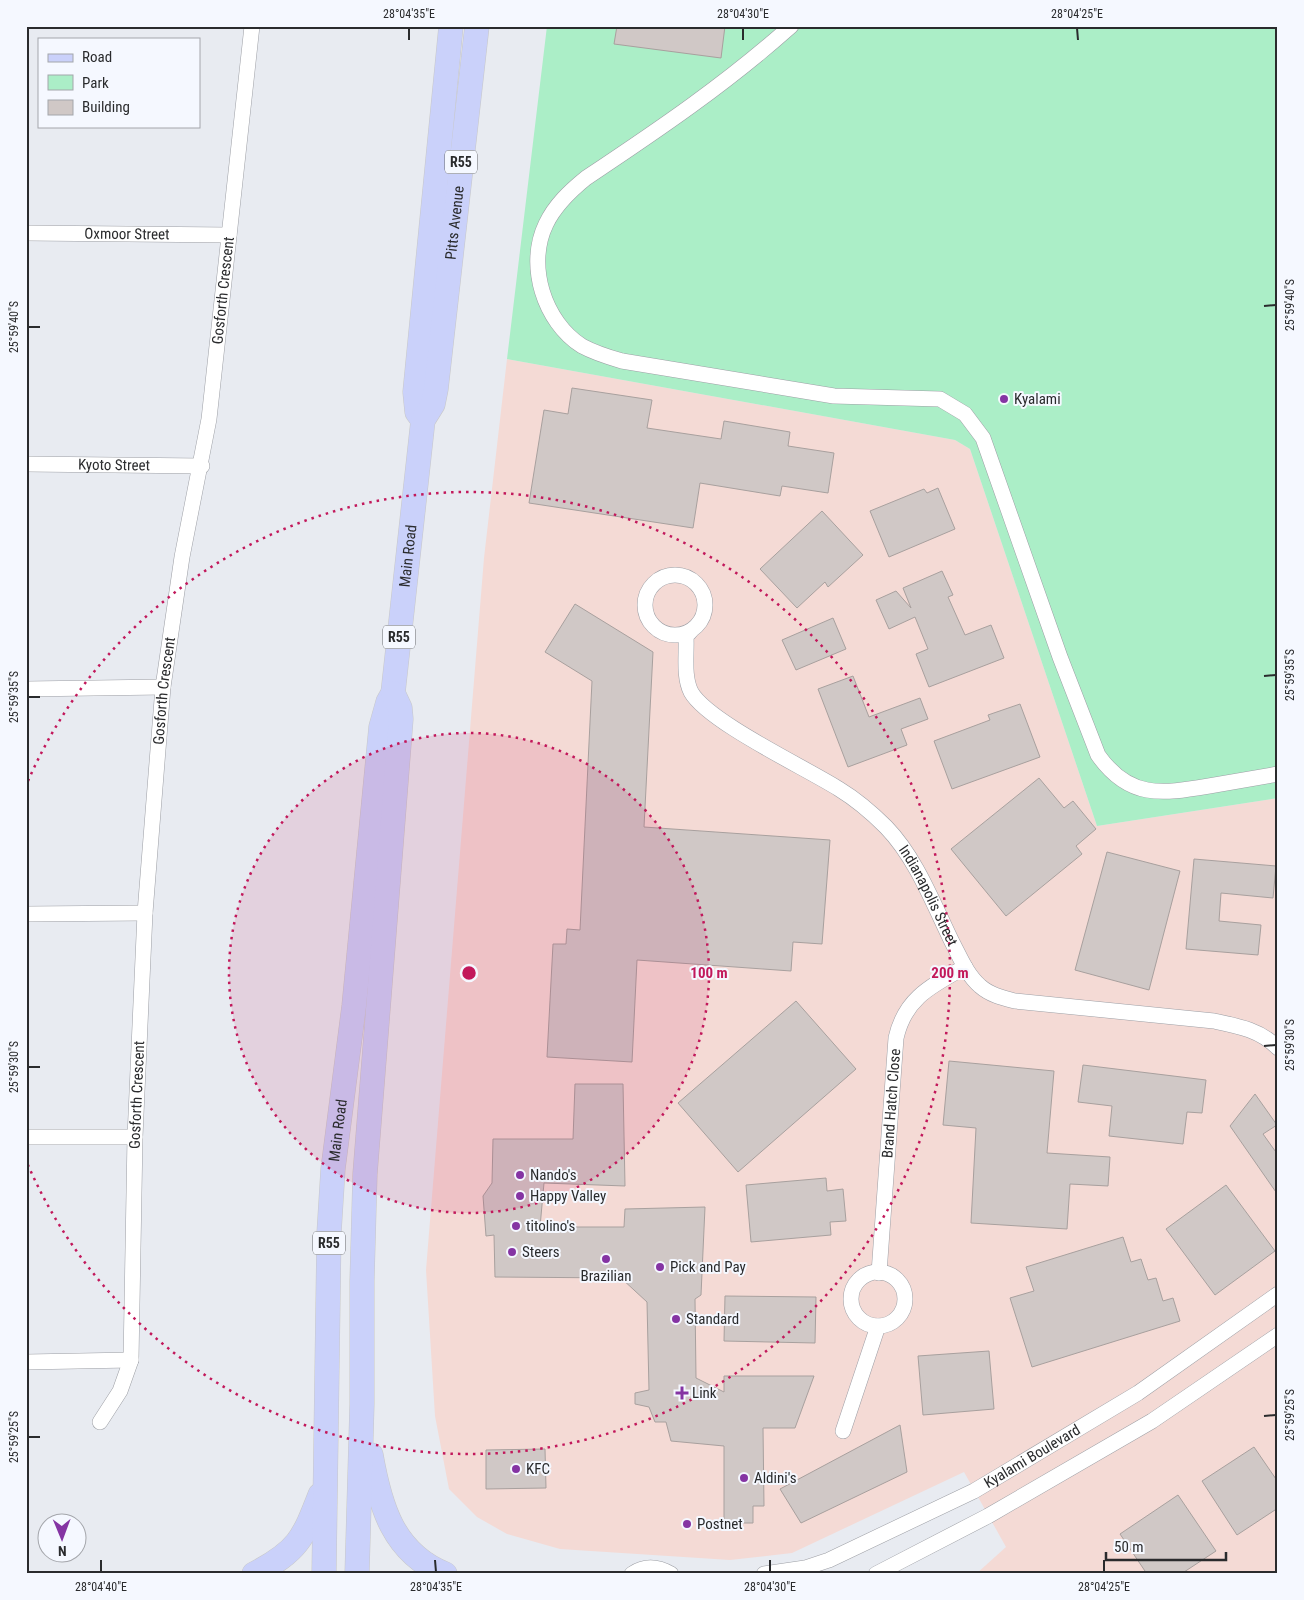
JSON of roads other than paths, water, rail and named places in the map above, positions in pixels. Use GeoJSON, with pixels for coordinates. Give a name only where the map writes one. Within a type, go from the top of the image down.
{"type":"FeatureCollection","features":[{"type":"Feature","properties":{"kind":"main road","name":"Pitts Avenue"},"geometry":{"type":"LineString","coordinates":[[436,298],[450,26]]}},
{"type":"Feature","properties":{"kind":"main road","name":"Pitts Avenue"},"geometry":{"type":"LineString","coordinates":[[436,298],[477,26]]}},
{"type":"Feature","properties":{"kind":"main road","name":"Main Road"},"geometry":{"type":"LineString","coordinates":[[324,1574],[328,1243],[333,1169],[354,1006],[382,727],[388,702],[393,693],[423,420],[417,412],[415,392],[436,298]]}},
{"type":"Feature","properties":{"kind":"main road","name":"Main Road"},"geometry":{"type":"LineString","coordinates":[[357,1574],[362,1404],[362,1281],[366,1174],[401,719],[398,700],[393,693]]}},
{"type":"Feature","properties":{"kind":"main road"},"geometry":{"type":"LineString","coordinates":[[362,1404],[379,1496],[390,1526],[417,1557],[445,1574]]}},
{"type":"Feature","properties":{"kind":"main road"},"geometry":{"type":"LineString","coordinates":[[254,1574],[290,1553],[302,1539],[325,1482]]}},
{"type":"Feature","properties":{"kind":"street","name":"Gosforth Crescent"},"geometry":{"type":"LineString","coordinates":[[100,1422],[120,1391],[131,1360],[135,1137],[145,914],[163,687],[182,557],[202,466],[216,369],[252,26]]}},
{"type":"Feature","properties":{"kind":"street"},"geometry":{"type":"LineString","coordinates":[[791,26],[750,63],[710,95],[586,178],[568,193],[557,206],[546,225],[540,247],[539,265],[544,301],[553,317],[581,345],[598,354],[622,361],[834,396],[919,397],[940,399],[953,405],[965,414],[983,438],[1063,666],[1098,755],[1108,769],[1117,777],[1137,788],[1156,793],[1180,791],[1278,774]]}},
{"type":"Feature","properties":{"kind":"street","name":"Oxmoor Street"},"geometry":{"type":"LineString","coordinates":[[26,233],[229,234]]}},
{"type":"Feature","properties":{"kind":"street","name":"Kyoto Street"},"geometry":{"type":"LineString","coordinates":[[26,464],[202,466]]}},
{"type":"Feature","properties":{"kind":"street"},"geometry":{"type":"LineString","coordinates":[[679,575],[688,577],[702,590],[706,608],[698,626],[690,632],[672,636],[655,628],[649,620],[646,611],[648,592],[660,579],[679,575]]}},
{"type":"Feature","properties":{"kind":"street","name":"Indianapolis Street"},"geometry":{"type":"LineString","coordinates":[[690,632],[686,636],[686,680],[700,703],[720,720],[840,789],[867,809],[881,823],[909,856],[965,967],[980,986],[995,996],[1015,1001],[1214,1021],[1240,1026],[1262,1035],[1278,1048]]}},
{"type":"Feature","properties":{"kind":"street"},"geometry":{"type":"LineString","coordinates":[[26,689],[163,687]]}},
{"type":"Feature","properties":{"kind":"street"},"geometry":{"type":"LineString","coordinates":[[26,914],[145,914]]}},
{"type":"Feature","properties":{"kind":"street","name":"Brand Hatch Close"},"geometry":{"type":"LineString","coordinates":[[878,1272],[896,1038],[900,1022],[918,996],[965,967]]}},
{"type":"Feature","properties":{"kind":"street"},"geometry":{"type":"LineString","coordinates":[[26,1137],[135,1137]]}},
{"type":"Feature","properties":{"kind":"street"},"geometry":{"type":"LineString","coordinates":[[878,1272],[887,1274],[900,1284],[905,1300],[904,1308],[894,1321],[878,1326],[862,1321],[856,1315],[851,1299],[856,1283],[862,1277],[878,1272]]}},
{"type":"Feature","properties":{"kind":"street","name":"Kyalami Boulevard"},"geometry":{"type":"LineString","coordinates":[[764,1574],[805,1568],[829,1560],[974,1491],[1138,1393],[1278,1294]]}},
{"type":"Feature","properties":{"kind":"street"},"geometry":{"type":"LineString","coordinates":[[842,1431],[878,1326]]}},
{"type":"Feature","properties":{"kind":"street","name":"Kyalami Boulevard"},"geometry":{"type":"LineString","coordinates":[[876,1574],[988,1516],[1152,1421],[1278,1335]]}},
{"type":"Feature","properties":{"kind":"street"},"geometry":{"type":"LineString","coordinates":[[26,1362],[131,1360]]}},
{"type":"Feature","properties":{"kind":"street"},"geometry":{"type":"LineString","coordinates":[[632,1574],[642,1568],[652,1567],[662,1568],[671,1574]]}},
{"type":"Feature","properties":{"kind":"place","name":"Kyalami"},"geometry":{"type":"Point","coordinates":[1004,399]}},
{"type":"Feature","properties":{"kind":"place","name":"Nando's"},"geometry":{"type":"Point","coordinates":[520,1175]}},
{"type":"Feature","properties":{"kind":"place","name":"Happy Valley"},"geometry":{"type":"Point","coordinates":[520,1196]}},
{"type":"Feature","properties":{"kind":"place","name":"titolino's"},"geometry":{"type":"Point","coordinates":[516,1226]}},
{"type":"Feature","properties":{"kind":"place","name":"Steers"},"geometry":{"type":"Point","coordinates":[512,1252]}},
{"type":"Feature","properties":{"kind":"place","name":"Brazilian"},"geometry":{"type":"Point","coordinates":[606,1259]}},
{"type":"Feature","properties":{"kind":"place","name":"Pick and Pay"},"geometry":{"type":"Point","coordinates":[660,1267]}},
{"type":"Feature","properties":{"kind":"place","name":"Standard"},"geometry":{"type":"Point","coordinates":[676,1319]}},
{"type":"Feature","properties":{"kind":"place","name":"Link"},"geometry":{"type":"Point","coordinates":[682,1393]}},
{"type":"Feature","properties":{"kind":"place","name":"KFC"},"geometry":{"type":"Point","coordinates":[516,1469]}},
{"type":"Feature","properties":{"kind":"place","name":"Aldini's"},"geometry":{"type":"Point","coordinates":[744,1478]}},
{"type":"Feature","properties":{"kind":"place","name":"Postnet"},"geometry":{"type":"Point","coordinates":[687,1524]}}]}
